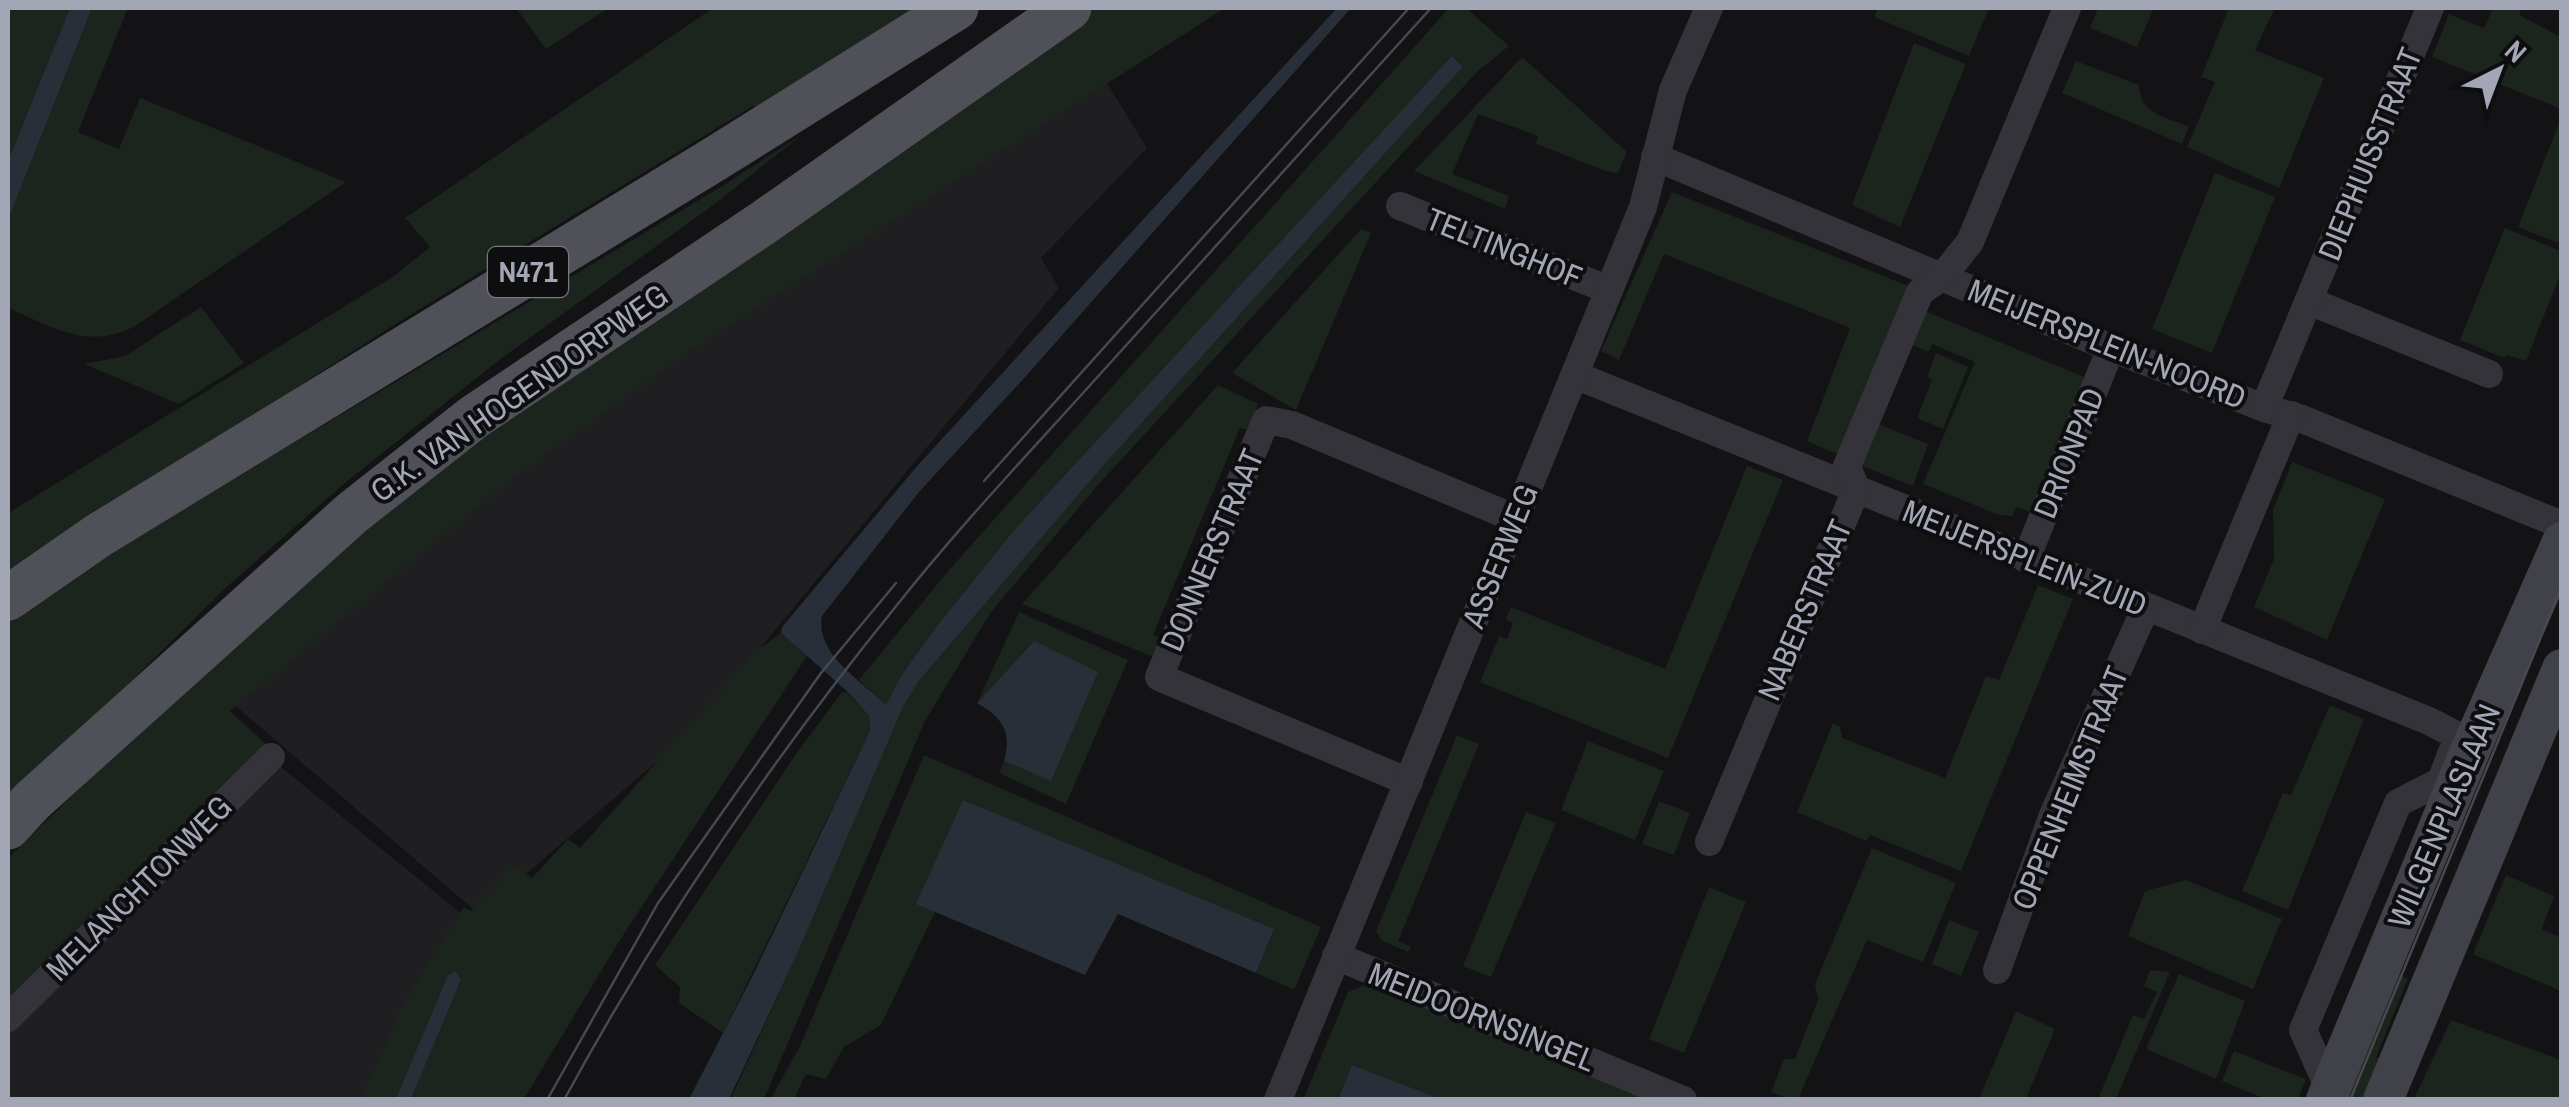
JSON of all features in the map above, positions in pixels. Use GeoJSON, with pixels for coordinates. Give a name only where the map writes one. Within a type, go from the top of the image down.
{"type":"FeatureCollection","features":[{"type":"Feature","properties":{"kind":"main road","name":"N471"},"geometry":{"type":"LineString","coordinates":[[8,598],[98,534],[956,8]]}},
{"type":"Feature","properties":{"kind":"main road","name":"G.K. VAN HOGENDORPWEG"},"geometry":{"type":"LineString","coordinates":[[8,827],[176,668],[337,526],[474,418],[1069,8]]}},
{"type":"Feature","properties":{"kind":"street","name":"ASSERWEG"},"geometry":{"type":"LineString","coordinates":[[1278,1100],[1643,207],[1673,90],[1708,8]]}},
{"type":"Feature","properties":{"kind":"street","name":"NABERSTRAAT"},"geometry":{"type":"LineString","coordinates":[[1709,842],[1856,490],[1847,466],[1920,292],[1942,277],[1970,242],[2067,8]]}},
{"type":"Feature","properties":{"kind":"street","name":"DIEPHUISSTRAAT"},"geometry":{"type":"LineString","coordinates":[[2202,630],[2278,412],[2309,301],[2430,8]]}},
{"type":"Feature","properties":{"kind":"street","name":"MEIJERSPLEIN-NOORD"},"geometry":{"type":"LineString","coordinates":[[1655,157],[2111,348],[2562,525]]}},
{"type":"Feature","properties":{"kind":"street","name":"TELTINGHOF"},"geometry":{"type":"LineString","coordinates":[[1400,206],[1609,290]]}},
{"type":"Feature","properties":{"kind":"street","name":"DIEPHUISSTRAAT"},"geometry":{"type":"LineString","coordinates":[[2309,301],[2488,374]]}},
{"type":"Feature","properties":{"kind":"street","name":"DRIONPAD"},"geometry":{"type":"LineString","coordinates":[[2026,559],[2111,348]]}},
{"type":"Feature","properties":{"kind":"street","name":"MEIJERSPLEIN-ZUID"},"geometry":{"type":"LineString","coordinates":[[1575,374],[2429,721],[2466,740]]}},
{"type":"Feature","properties":{"kind":"street","name":"DONNERSTRAAT"},"geometry":{"type":"LineString","coordinates":[[1409,782],[1160,677],[1266,420],[1292,426],[1514,518]]}},
{"type":"Feature","properties":{"kind":"street","name":"WILGENPLASLAAN"},"geometry":{"type":"LineString","coordinates":[[2328,1095],[2466,740],[2562,542]]}},
{"type":"Feature","properties":{"kind":"street","name":"OPPENHEIMSTRAAT"},"geometry":{"type":"LineString","coordinates":[[1997,970],[2053,815],[2146,607]]}},
{"type":"Feature","properties":{"kind":"street","name":"WILGENPLASLAAN"},"geometry":{"type":"LineString","coordinates":[[2383,1100],[2562,668]]}},
{"type":"Feature","properties":{"kind":"street","name":"MELANCHTONWEG"},"geometry":{"type":"LineString","coordinates":[[8,1018],[272,757]]}},
{"type":"Feature","properties":{"kind":"street","name":"MEIDOORNSINGEL"},"geometry":{"type":"LineString","coordinates":[[1336,956],[1683,1100]]}},
{"type":"Feature","properties":{"kind":"shaded area"},"geometry":{"type":"Polygon","coordinates":[[[8,8],[70,8],[8,161],[8,8]]]}},
{"type":"Feature","properties":{"kind":"shaded area"},"geometry":{"type":"Polygon","coordinates":[[[70,8],[92,8],[8,220],[8,161],[70,8]]]}},
{"type":"Feature","properties":{"kind":"shaded area"},"geometry":{"type":"Polygon","coordinates":[[[92,8],[128,8],[78,132],[119,149],[140,98],[346,182],[135,326],[101,336],[70,334],[8,308],[8,220],[92,8]]]}},
{"type":"Feature","properties":{"kind":"shaded area"},"geometry":{"type":"Polygon","coordinates":[[[516,8],[609,8],[546,49],[516,8]]]}},
{"type":"Feature","properties":{"kind":"shaded area"},"geometry":{"type":"Polygon","coordinates":[[[713,8],[929,8],[764,111],[753,106],[397,323],[8,574],[8,513],[394,276],[430,247],[405,218],[713,8]]]}},
{"type":"Feature","properties":{"kind":"shaded area"},"geometry":{"type":"Polygon","coordinates":[[[1081,8],[1225,8],[690,351],[513,478],[230,711],[270,748],[79,921],[8,998],[8,858],[107,762],[396,499],[1081,8]]]}},
{"type":"Feature","properties":{"kind":"shaded area"},"geometry":{"type":"Polygon","coordinates":[[[1337,8],[1351,8],[919,492],[822,616],[822,630],[833,655],[886,705],[901,676],[936,627],[1015,529],[1452,56],[1463,67],[1102,467],[918,682],[903,707],[799,950],[729,1099],[689,1099],[870,731],[869,716],[849,693],[781,633],[782,627],[918,465],[1337,8]]]}},
{"type":"Feature","properties":{"kind":"shaded area"},"geometry":{"type":"Polygon","coordinates":[[[1449,8],[1466,8],[1509,46],[1477,72],[1098,485],[991,612],[925,721],[767,1092],[763,1099],[730,1100],[903,707],[918,682],[1102,467],[1463,67],[1453,56],[1015,529],[936,627],[901,676],[887,706],[859,680],[949,570],[1449,8]]]}},
{"type":"Feature","properties":{"kind":"shaded area"},"geometry":{"type":"Polygon","coordinates":[[[1878,8],[1989,8],[1969,56],[1874,17],[1878,8]]]}},
{"type":"Feature","properties":{"kind":"shaded area"},"geometry":{"type":"Polygon","coordinates":[[[2098,8],[2154,8],[2137,47],[2090,28],[2098,8]]]}},
{"type":"Feature","properties":{"kind":"shaded area"},"geometry":{"type":"Polygon","coordinates":[[[2229,8],[2275,8],[2255,50],[2324,78],[2279,188],[2187,147],[2215,82],[2201,77],[2229,8]]]}},
{"type":"Feature","properties":{"kind":"shaded area"},"geometry":{"type":"Polygon","coordinates":[[[2493,8],[2522,8],[2519,15],[2561,37],[2561,109],[2432,57],[2449,14],[2484,28],[2493,8]]]}},
{"type":"Feature","properties":{"kind":"shaded area"},"geometry":{"type":"Polygon","coordinates":[[[1914,43],[1966,64],[1900,227],[1852,205],[1914,43]]]}},
{"type":"Feature","properties":{"kind":"shaded area"},"geometry":{"type":"Polygon","coordinates":[[[1522,57],[1627,152],[1618,173],[1536,144],[1538,136],[1478,114],[1452,174],[1509,196],[1505,209],[1414,171],[1522,57]]]}},
{"type":"Feature","properties":{"kind":"shaded area"},"geometry":{"type":"Polygon","coordinates":[[[1093,60],[1147,148],[1041,258],[1059,288],[688,735],[479,914],[232,703],[478,492],[1093,60]]]}},
{"type":"Feature","properties":{"kind":"shaded area"},"geometry":{"type":"Polygon","coordinates":[[[2076,61],[2139,85],[2149,109],[2189,127],[2182,144],[2062,93],[2076,61]]]}},
{"type":"Feature","properties":{"kind":"shaded area"},"geometry":{"type":"Polygon","coordinates":[[[2561,118],[2561,244],[2518,227],[2561,118]]]}},
{"type":"Feature","properties":{"kind":"shaded area"},"geometry":{"type":"Polygon","coordinates":[[[803,134],[716,203],[498,361],[345,483],[229,585],[8,802],[8,619],[803,134]]]}},
{"type":"Feature","properties":{"kind":"shaded area"},"geometry":{"type":"Polygon","coordinates":[[[2215,173],[2275,197],[2212,353],[2152,329],[2215,173]]]}},
{"type":"Feature","properties":{"kind":"shaded area"},"geometry":{"type":"Polygon","coordinates":[[[1672,192],[1914,288],[1844,457],[1807,441],[1850,328],[1664,254],[1619,360],[1601,351],[1672,192]]]}},
{"type":"Feature","properties":{"kind":"shaded area"},"geometry":{"type":"Polygon","coordinates":[[[2505,228],[2561,251],[2561,273],[2526,361],[2507,355],[2504,358],[2460,340],[2505,228]]]}},
{"type":"Feature","properties":{"kind":"shaded area"},"geometry":{"type":"Polygon","coordinates":[[[1361,229],[1371,233],[1296,410],[1232,373],[1361,229]]]}},
{"type":"Feature","properties":{"kind":"shaded area"},"geometry":{"type":"Polygon","coordinates":[[[201,307],[244,363],[179,404],[84,364],[125,356],[201,307]]]}},
{"type":"Feature","properties":{"kind":"shaded area"},"geometry":{"type":"Polygon","coordinates":[[[1918,308],[2089,379],[2036,514],[2017,507],[2012,516],[1999,515],[1923,484],[1975,362],[1932,344],[1928,352],[1904,341],[1918,308]]]}},
{"type":"Feature","properties":{"kind":"shaded area"},"geometry":{"type":"Polygon","coordinates":[[[1936,353],[1968,367],[1943,429],[1917,418],[1932,380],[1927,377],[1936,353]]]}},
{"type":"Feature","properties":{"kind":"shaded area"},"geometry":{"type":"Polygon","coordinates":[[[1218,385],[1258,404],[1248,430],[1240,428],[1153,635],[1161,639],[1154,657],[1022,604],[1218,385]]]}},
{"type":"Feature","properties":{"kind":"shaded area"},"geometry":{"type":"Polygon","coordinates":[[[1871,421],[1928,444],[1913,486],[1854,463],[1871,421]]]}},
{"type":"Feature","properties":{"kind":"shaded area"},"geometry":{"type":"Polygon","coordinates":[[[2292,462],[2385,499],[2327,640],[2254,607],[2274,559],[2273,510],[2292,462]]]}},
{"type":"Feature","properties":{"kind":"shaded area"},"geometry":{"type":"Polygon","coordinates":[[[1747,466],[1783,480],[1668,758],[1480,682],[1499,636],[1507,639],[1513,623],[1506,619],[1511,607],[1665,669],[1747,466]]]}},
{"type":"Feature","properties":{"kind":"shaded area"},"geometry":{"type":"Polygon","coordinates":[[[2038,585],[2073,599],[1961,871],[1870,835],[1866,841],[1797,812],[1833,723],[1840,727],[1842,738],[1945,778],[1986,676],[1999,680],[2038,585]]]}},
{"type":"Feature","properties":{"kind":"shaded area"},"geometry":{"type":"Polygon","coordinates":[[[1019,612],[1128,660],[1066,804],[999,773],[1004,761],[1051,780],[1034,641],[977,703],[1019,612]]]}},
{"type":"Feature","properties":{"kind":"shaded area"},"geometry":{"type":"Polygon","coordinates":[[[781,633],[807,656],[620,940],[524,1099],[411,1099],[461,980],[451,972],[396,1099],[361,1100],[403,1004],[464,907],[471,911],[514,864],[532,878],[568,839],[580,848],[757,650],[781,633]]]}},
{"type":"Feature","properties":{"kind":"shaded area"},"geometry":{"type":"Polygon","coordinates":[[[1034,641],[1098,672],[1051,781],[1004,761],[1007,742],[1003,727],[977,703],[1034,641]]]}},
{"type":"Feature","properties":{"kind":"shaded area"},"geometry":{"type":"Polygon","coordinates":[[[842,692],[848,693],[869,716],[870,731],[723,1033],[679,1003],[680,987],[655,965],[842,692]]]}},
{"type":"Feature","properties":{"kind":"shaded area"},"geometry":{"type":"Polygon","coordinates":[[[2330,705],[2364,719],[2288,910],[2242,891],[2283,793],[2291,795],[2330,705]]]}},
{"type":"Feature","properties":{"kind":"shaded area"},"geometry":{"type":"Polygon","coordinates":[[[233,728],[469,920],[404,1099],[8,1100],[8,947],[233,728]]]}},
{"type":"Feature","properties":{"kind":"shaded area"},"geometry":{"type":"Polygon","coordinates":[[[1457,735],[1479,744],[1398,941],[1411,947],[1408,952],[1381,940],[1376,931],[1457,735]]]}},
{"type":"Feature","properties":{"kind":"shaded area"},"geometry":{"type":"Polygon","coordinates":[[[1588,741],[1664,771],[1635,840],[1561,810],[1588,741]]]}},
{"type":"Feature","properties":{"kind":"shaded area"},"geometry":{"type":"Polygon","coordinates":[[[924,755],[1321,927],[1294,990],[1256,973],[1274,930],[963,800],[917,904],[935,912],[881,1025],[844,1047],[826,1079],[806,1074],[794,1099],[770,1100],[800,1046],[924,755]]]}},
{"type":"Feature","properties":{"kind":"shaded area"},"geometry":{"type":"Polygon","coordinates":[[[963,800],[1274,929],[1256,973],[1118,914],[1085,975],[916,904],[963,800]]]}},
{"type":"Feature","properties":{"kind":"shaded area"},"geometry":{"type":"Polygon","coordinates":[[[1659,801],[1690,813],[1674,855],[1642,844],[1659,801]]]}},
{"type":"Feature","properties":{"kind":"shaded area"},"geometry":{"type":"Polygon","coordinates":[[[1526,812],[1556,823],[1491,977],[1463,966],[1526,812]]]}},
{"type":"Feature","properties":{"kind":"shaded area"},"geometry":{"type":"Polygon","coordinates":[[[1872,848],[1956,883],[1923,962],[1867,940],[1798,1099],[1789,1099],[1771,1092],[1784,1059],[1795,1059],[1818,1000],[1815,984],[1872,848]]]}},
{"type":"Feature","properties":{"kind":"shaded area"},"geometry":{"type":"Polygon","coordinates":[[[2506,875],[2554,896],[2542,929],[2561,938],[2561,991],[2473,954],[2506,875]]]}},
{"type":"Feature","properties":{"kind":"shaded area"},"geometry":{"type":"Polygon","coordinates":[[[2186,880],[2282,919],[2253,989],[2128,936],[2145,891],[2186,880]]]}},
{"type":"Feature","properties":{"kind":"shaded area"},"geometry":{"type":"Polygon","coordinates":[[[1709,887],[1746,902],[1684,1053],[1649,1039],[1709,887]]]}},
{"type":"Feature","properties":{"kind":"shaded area"},"geometry":{"type":"Polygon","coordinates":[[[1949,920],[1979,932],[1961,976],[1932,964],[1949,920]]]}},
{"type":"Feature","properties":{"kind":"shaded area"},"geometry":{"type":"Polygon","coordinates":[[[2150,970],[2170,972],[2116,1099],[2098,1099],[2133,1015],[2144,1019],[2157,992],[2144,986],[2150,970]]]}},
{"type":"Feature","properties":{"kind":"shaded area"},"geometry":{"type":"Polygon","coordinates":[[[455,971],[461,980],[411,1099],[396,1099],[448,975],[455,971]]]}},
{"type":"Feature","properties":{"kind":"shaded area"},"geometry":{"type":"Polygon","coordinates":[[[2398,973],[2408,979],[2376,1057],[2391,1063],[2376,1099],[2335,1100],[2398,973]]]}},
{"type":"Feature","properties":{"kind":"shaded area"},"geometry":{"type":"Polygon","coordinates":[[[2179,974],[2245,1001],[2216,1079],[2146,1049],[2179,974]]]}},
{"type":"Feature","properties":{"kind":"shaded area"},"geometry":{"type":"Polygon","coordinates":[[[1367,984],[1653,1099],[1441,1099],[1352,1065],[1338,1099],[1303,1100],[1348,992],[1367,984]]]}},
{"type":"Feature","properties":{"kind":"shaded area"},"geometry":{"type":"Polygon","coordinates":[[[2016,1011],[2055,1029],[2026,1099],[1979,1099],[2016,1011]]]}},
{"type":"Feature","properties":{"kind":"shaded area"},"geometry":{"type":"Polygon","coordinates":[[[2451,1020],[2561,1060],[2561,1099],[2414,1099],[2451,1020]]]}},
{"type":"Feature","properties":{"kind":"shaded area"},"geometry":{"type":"Polygon","coordinates":[[[2234,1051],[2306,1079],[2298,1099],[2265,1099],[2222,1081],[2234,1051]]]}},
{"type":"Feature","properties":{"kind":"shaded area"},"geometry":{"type":"Polygon","coordinates":[[[1352,1065],[1441,1099],[1338,1099],[1352,1065]]]}},
{"type":"Feature","properties":{"kind":"tram line"},"geometry":{"type":"LineString","coordinates":[[984,481],[1409,8]]}},
{"type":"Feature","properties":{"kind":"tram line"},"geometry":{"type":"LineString","coordinates":[[564,1100],[678,907],[762,783],[851,663],[972,516],[1431,8]]}},
{"type":"Feature","properties":{"kind":"tram line"},"geometry":{"type":"LineString","coordinates":[[547,1100],[658,903],[821,673],[896,583]]}},
{"type":"Feature","properties":{"kind":"tram line"},"geometry":{"type":"LineString","coordinates":[[2350,1100],[2562,586]]}}]}
